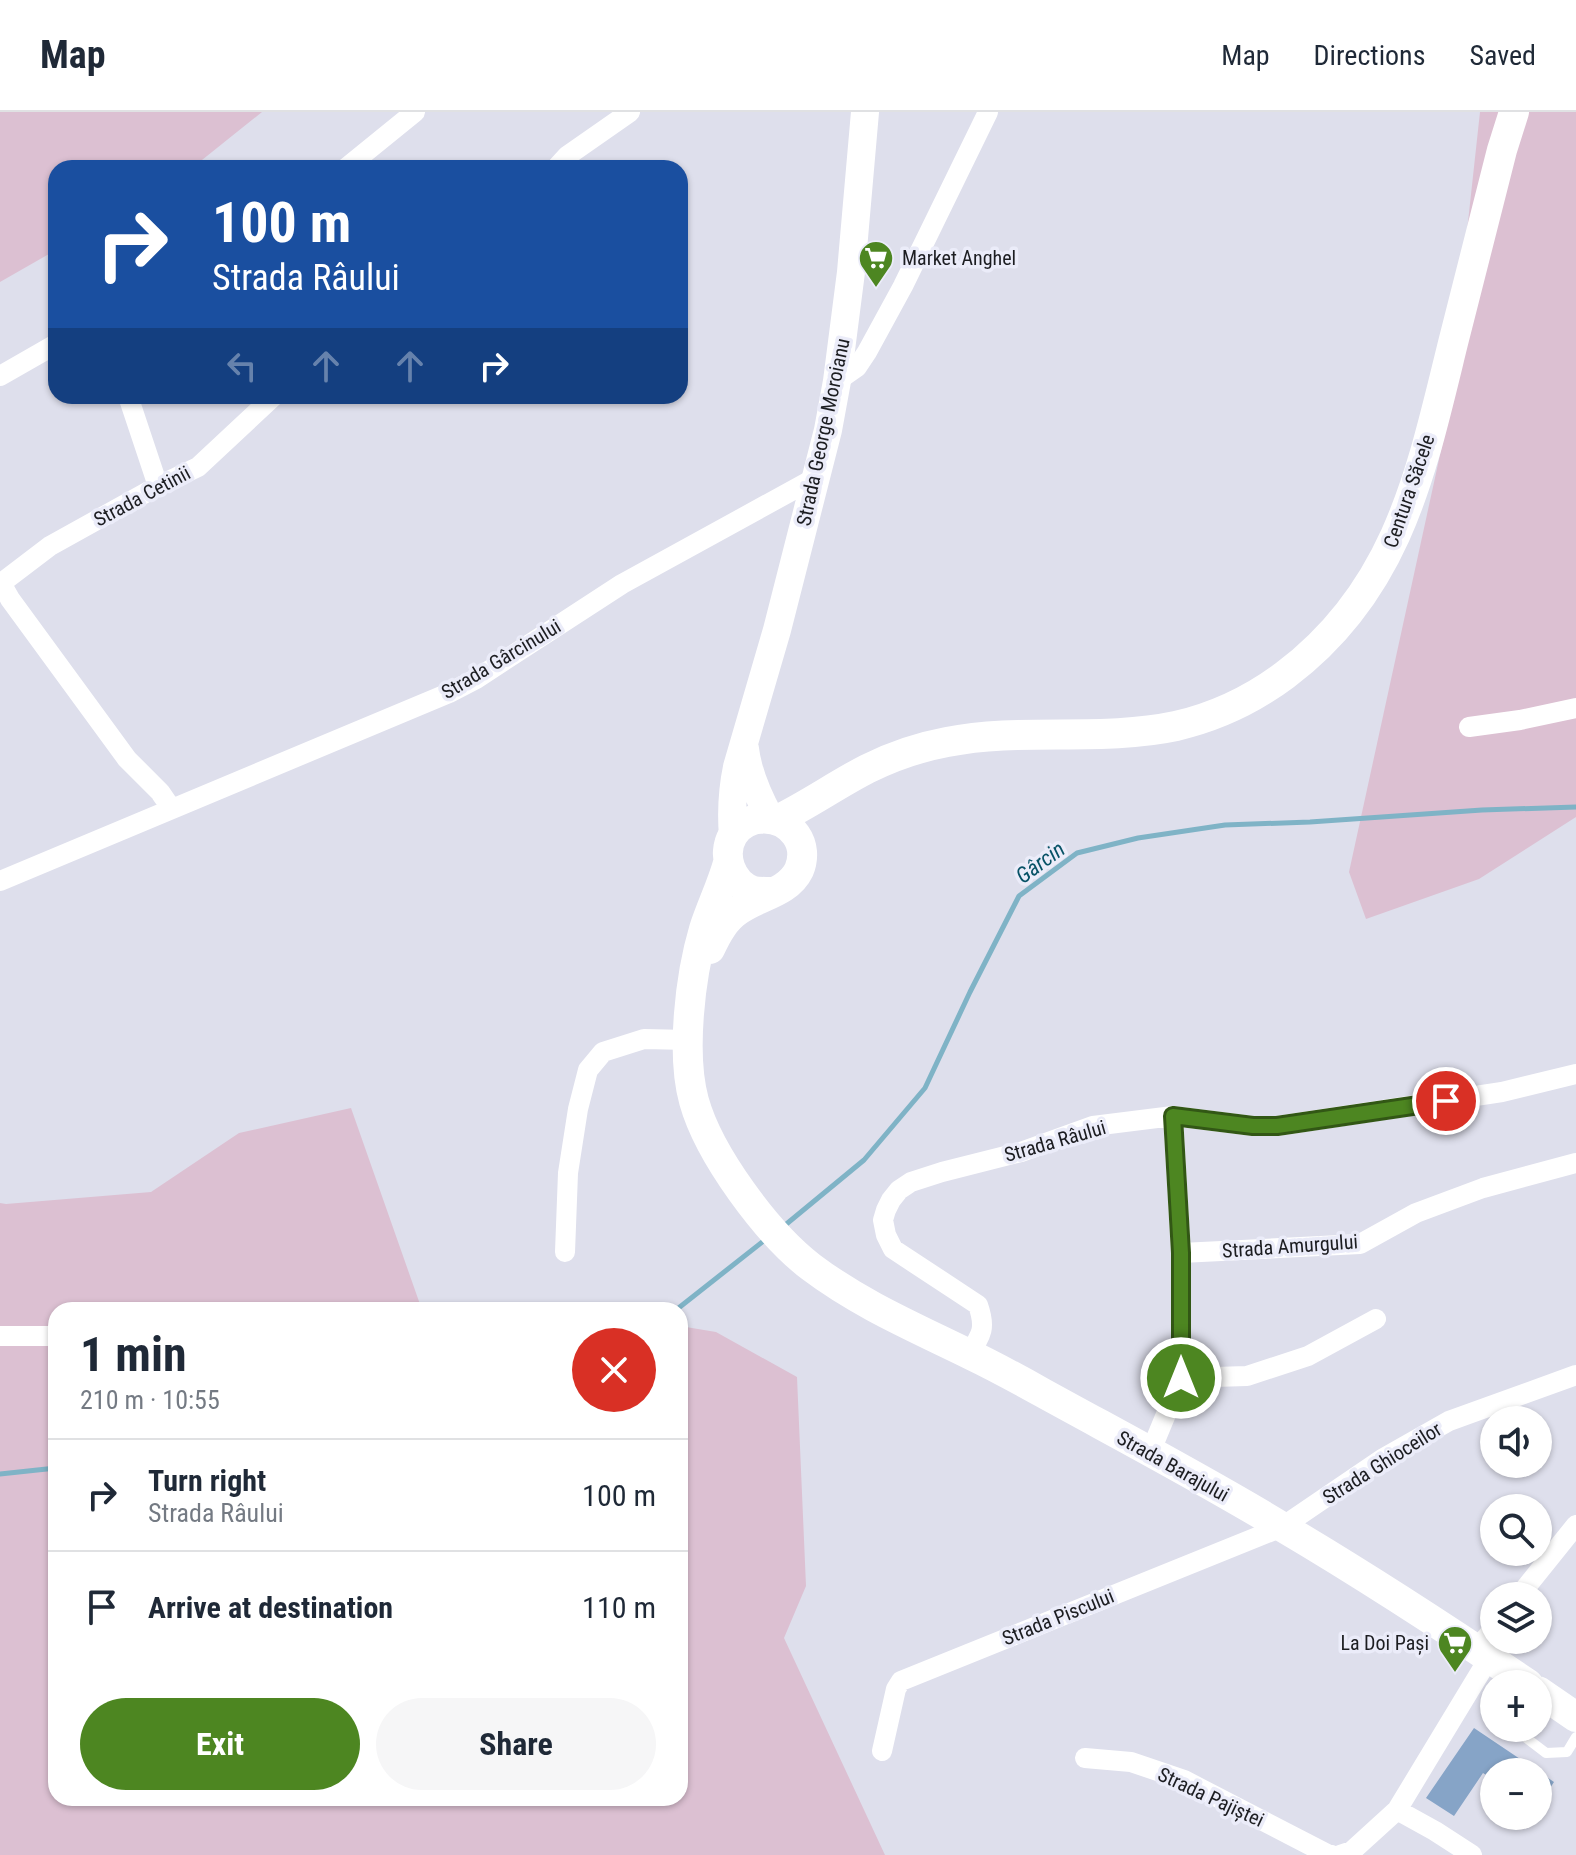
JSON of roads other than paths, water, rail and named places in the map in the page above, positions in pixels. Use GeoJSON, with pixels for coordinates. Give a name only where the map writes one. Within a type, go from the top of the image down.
{"type":"FeatureCollection","features":[{"type":"Feature","properties":{"kind":"main road","name":"Strada George Moroianu"},"geometry":{"type":"LineString","coordinates":[[809,1265],[751,1204],[706,1133],[694,1102],[689,1077],[688,1040],[694,979],[704,932],[731,849],[732,790],[777,630],[837,381],[850,287],[865,112]]}},
{"type":"Feature","properties":{"kind":"main road","name":"Centura Săcele"},"geometry":{"type":"LineString","coordinates":[[774,819],[810,804],[850,779],[893,758],[945,742],[1007,734],[1145,730],[1203,718],[1229,708],[1275,682],[1318,647],[1350,612],[1373,579],[1390,548],[1415,486],[1514,112]]}},
{"type":"Feature","properties":{"kind":"main road","name":"Strada George Moroianu"},"geometry":{"type":"LineString","coordinates":[[744,744],[752,781],[774,819]]}},
{"type":"Feature","properties":{"kind":"main road","name":"Centura Săcele"},"geometry":{"type":"LineString","coordinates":[[801,865],[820,818],[850,779]]}},
{"type":"Feature","properties":{"kind":"main road"},"geometry":{"type":"LineString","coordinates":[[756,819],[774,819],[795,833],[800,843],[801,865],[785,887],[772,892],[755,891],[743,886],[734,876],[731,849],[743,825],[756,819]]}},
{"type":"Feature","properties":{"kind":"main road","name":"Strada George Moroianu"},"geometry":{"type":"LineString","coordinates":[[694,979],[724,924],[748,903],[772,892]]}},
{"type":"Feature","properties":{"kind":"main road","name":"Strada Barajului"},"geometry":{"type":"LineString","coordinates":[[809,1265],[851,1296],[969,1354],[1282,1527],[1500,1662]]}},
{"type":"Feature","properties":{"kind":"main road"},"geometry":{"type":"LineString","coordinates":[[1552,1701],[1576,1717]]}},
{"type":"Feature","properties":{"kind":"street"},"geometry":{"type":"LineString","coordinates":[[356,160],[415,112]]}},
{"type":"Feature","properties":{"kind":"street"},"geometry":{"type":"LineString","coordinates":[[563,160],[630,112]]}},
{"type":"Feature","properties":{"kind":"street"},"geometry":{"type":"LineString","coordinates":[[837,381],[857,367],[867,352],[903,286],[988,112]]}},
{"type":"Feature","properties":{"kind":"street"},"geometry":{"type":"LineString","coordinates":[[0,376],[48,349]]}},
{"type":"Feature","properties":{"kind":"street"},"geometry":{"type":"LineString","coordinates":[[131,404],[158,486]]}},
{"type":"Feature","properties":{"kind":"street","name":"Strada Cetinii"},"geometry":{"type":"LineString","coordinates":[[1,583],[50,546],[198,467],[265,404]]}},
{"type":"Feature","properties":{"kind":"street","name":"Strada Gârcinului"},"geometry":{"type":"LineString","coordinates":[[0,881],[449,693],[476,679],[622,584],[815,478]]}},
{"type":"Feature","properties":{"kind":"street"},"geometry":{"type":"LineString","coordinates":[[1,583],[127,759],[160,792],[171,808]]}},
{"type":"Feature","properties":{"kind":"street"},"geometry":{"type":"LineString","coordinates":[[1469,727],[1576,708]]}},
{"type":"Feature","properties":{"kind":"street"},"geometry":{"type":"LineString","coordinates":[[565,1252],[568,1173],[588,1070],[603,1052],[644,1039],[688,1040]]}},
{"type":"Feature","properties":{"kind":"street","name":"Strada Râului"},"geometry":{"type":"LineString","coordinates":[[969,1354],[982,1335],[983,1319],[978,1305],[893,1249],[886,1235],[883,1220],[886,1210],[899,1190],[911,1182],[1021,1152],[1093,1126],[1173,1116],[1277,1126],[1502,1092],[1576,1074]]}},
{"type":"Feature","properties":{"kind":"street"},"geometry":{"type":"LineString","coordinates":[[1150,1453],[1181,1378],[1181,1253],[1173,1116]]}},
{"type":"Feature","properties":{"kind":"street","name":"Strada Amurgului"},"geometry":{"type":"LineString","coordinates":[[1181,1253],[1360,1244],[1416,1213],[1483,1188],[1576,1163]]}},
{"type":"Feature","properties":{"kind":"street"},"geometry":{"type":"LineString","coordinates":[[1181,1378],[1247,1376],[1308,1356],[1376,1319]]}},
{"type":"Feature","properties":{"kind":"street"},"geometry":{"type":"LineString","coordinates":[[0,1336],[48,1336]]}},
{"type":"Feature","properties":{"kind":"street","name":"Strada Ghioceilor"},"geometry":{"type":"LineString","coordinates":[[1282,1527],[1382,1459],[1449,1421],[1576,1375]]}},
{"type":"Feature","properties":{"kind":"street"},"geometry":{"type":"LineString","coordinates":[[1530,1582],[1576,1525]]}},
{"type":"Feature","properties":{"kind":"street","name":"Strada Piscului"},"geometry":{"type":"LineString","coordinates":[[882,1751],[896,1689],[901,1681],[1282,1527]]}},
{"type":"Feature","properties":{"kind":"street"},"geometry":{"type":"LineString","coordinates":[[1340,1855],[1352,1851],[1397,1810],[1500,1662]]}},
{"type":"Feature","properties":{"kind":"street","name":"Strada Pajiștei"},"geometry":{"type":"LineString","coordinates":[[1085,1758],[1131,1762],[1184,1780],[1332,1855]]}},
{"type":"Feature","properties":{"kind":"street"},"geometry":{"type":"LineString","coordinates":[[1397,1810],[1472,1855]]}},
{"type":"Feature","properties":{"kind":"lane"},"geometry":{"type":"LineString","coordinates":[[1531,1742],[1546,1753],[1567,1752],[1576,1737]]}},
{"type":"Feature","properties":{"kind":"waterway","name":"Gârcin"},"geometry":{"type":"LineString","coordinates":[[784,1226],[864,1160],[925,1088],[1019,896],[1077,853],[1138,838],[1225,825],[1576,807]]}},
{"type":"Feature","properties":{"kind":"waterway","name":"Gârcin"},"geometry":{"type":"LineString","coordinates":[[686,1302],[766,1239]]}},
{"type":"Feature","properties":{"kind":"waterway","name":"Gârcin"},"geometry":{"type":"LineString","coordinates":[[0,1474],[48,1469]]}},
{"type":"Feature","properties":{"kind":"place","name":"Market Anghel"},"geometry":{"type":"Point","coordinates":[876,289]}},
{"type":"Feature","properties":{"kind":"place","name":"La Doi Pași"},"geometry":{"type":"Point","coordinates":[1455,1674]}}]}
